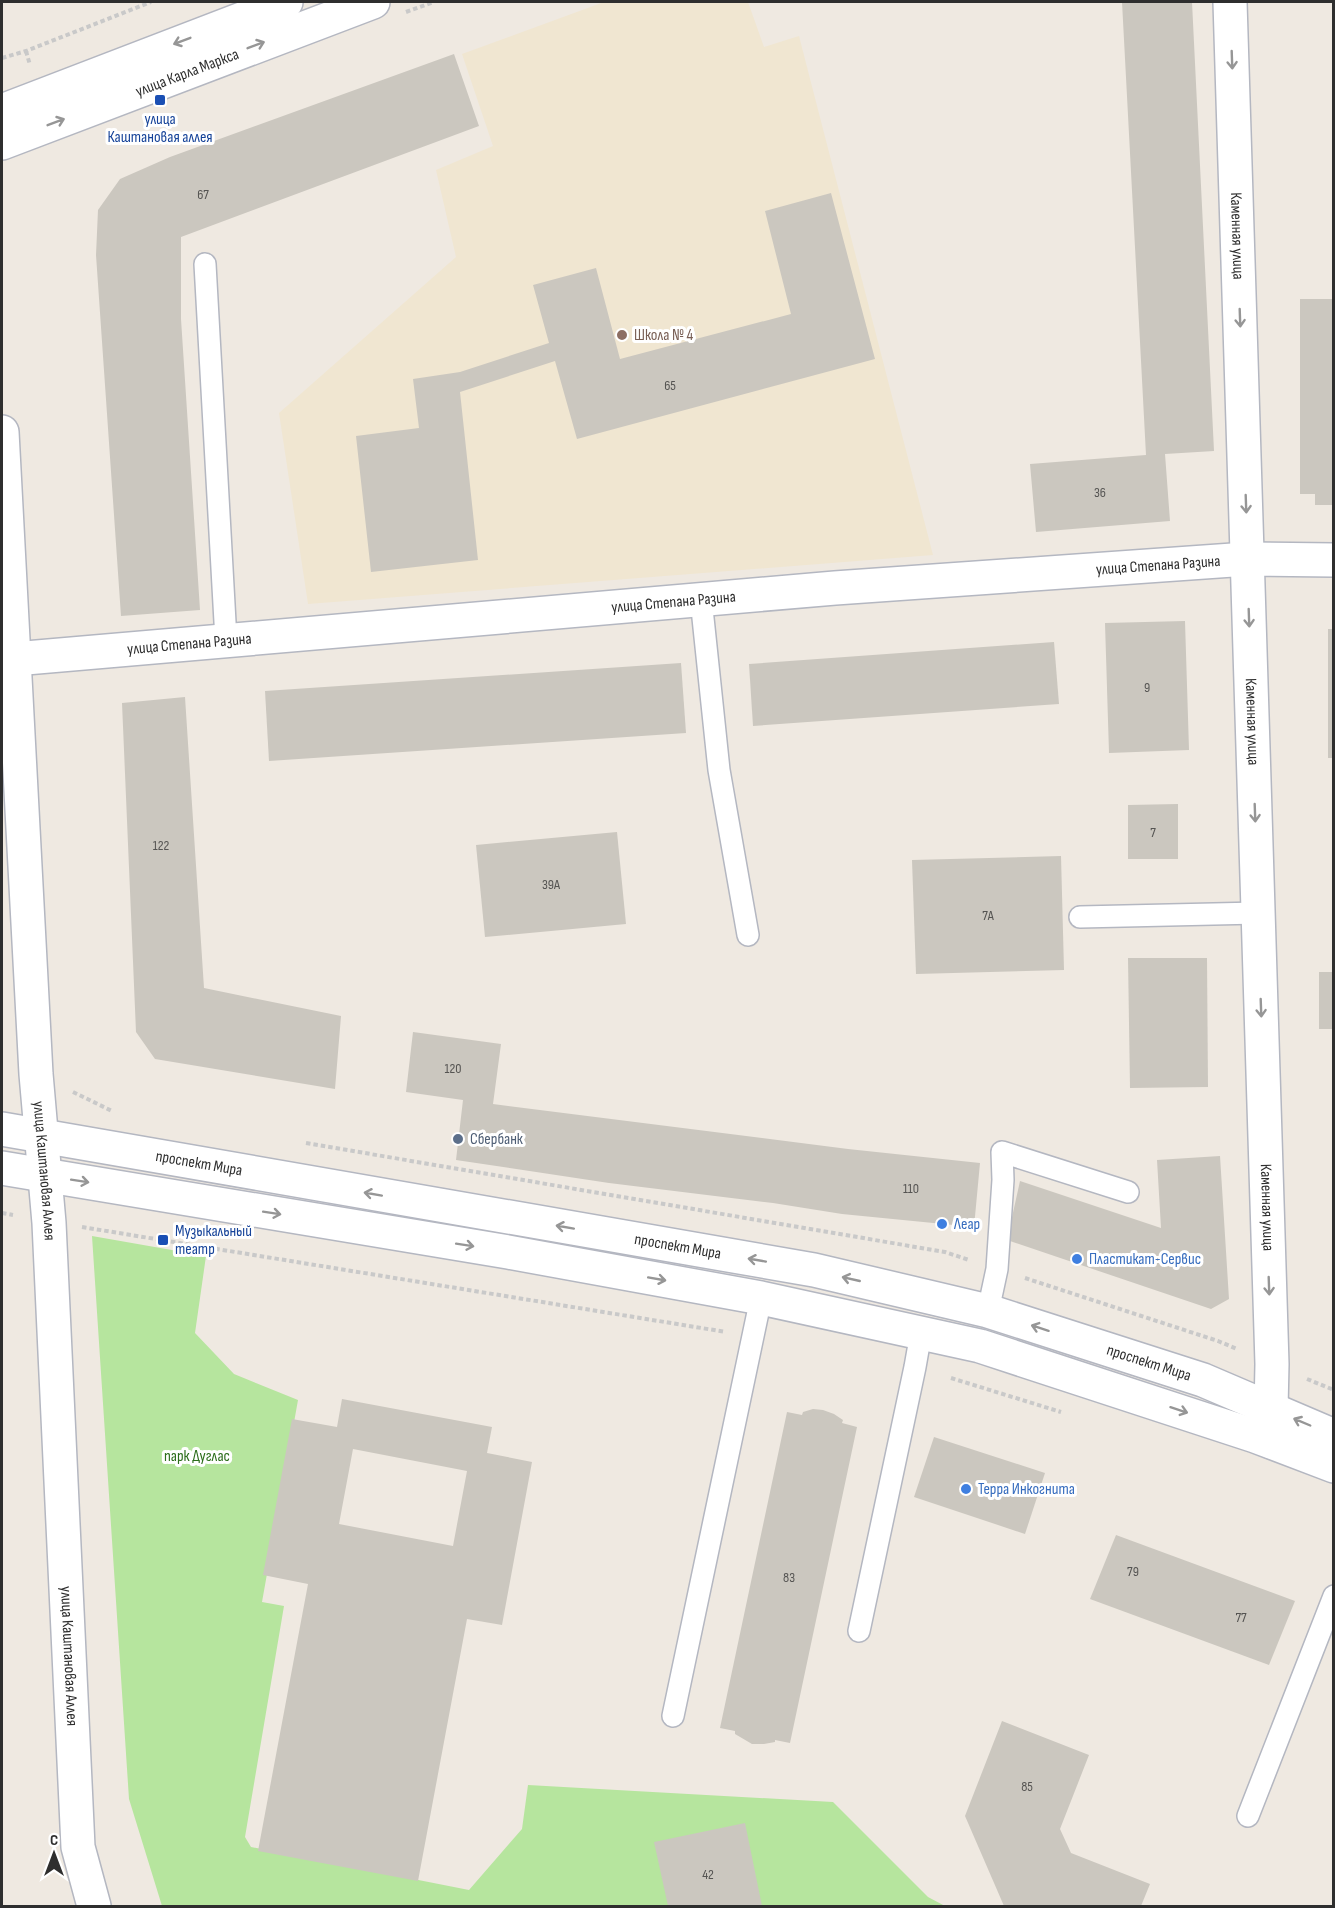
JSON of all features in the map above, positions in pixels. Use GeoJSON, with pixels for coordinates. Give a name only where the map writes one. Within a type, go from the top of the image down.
{"type":"FeatureCollection","features":[{"type":"Feature","properties":{"kind":"street","name":"улица Карла Маркса"},"geometry":{"type":"LineString","coordinates":[[2,111],[286,2]]}},
{"type":"Feature","properties":{"kind":"street","name":"улица Карла Маркса"},"geometry":{"type":"LineString","coordinates":[[2,143],[373,2]]}},
{"type":"Feature","properties":{"kind":"street","name":"Каменная улица"},"geometry":{"type":"LineString","coordinates":[[1230,2],[1272,1364],[1272,1442]]}},
{"type":"Feature","properties":{"kind":"street","name":"улица Каштановая Аллея"},"geometry":{"type":"LineString","coordinates":[[2,432],[14,659],[13,828],[49,1223],[78,1847],[94,1906]]}},
{"type":"Feature","properties":{"kind":"street","name":"улица Степана Разина"},"geometry":{"type":"LineString","coordinates":[[14,659],[836,588],[1247,559],[1334,560]]}},
{"type":"Feature","properties":{"kind":"street","name":"проспект Мира"},"geometry":{"type":"LineString","coordinates":[[2,1129],[814,1270],[988,1311],[1203,1380],[1334,1436]]}},
{"type":"Feature","properties":{"kind":"street"},"geometry":{"type":"LineString","coordinates":[[2,1168],[508,1252],[761,1298],[980,1346],[1272,1442],[1334,1466]]}},
{"type":"Feature","properties":{"kind":"lane"},"geometry":{"type":"LineString","coordinates":[[205,264],[226,640]]}},
{"type":"Feature","properties":{"kind":"lane"},"geometry":{"type":"LineString","coordinates":[[701,599],[719,771],[748,935]]}},
{"type":"Feature","properties":{"kind":"lane"},"geometry":{"type":"LineString","coordinates":[[1080,917],[1258,913]]}},
{"type":"Feature","properties":{"kind":"lane"},"geometry":{"type":"LineString","coordinates":[[988,1311],[997,1269],[1003,1180],[1002,1152],[1128,1192]]}},
{"type":"Feature","properties":{"kind":"lane"},"geometry":{"type":"LineString","coordinates":[[673,1716],[761,1298]]}},
{"type":"Feature","properties":{"kind":"lane"},"geometry":{"type":"LineString","coordinates":[[859,1631],[921,1333]]}},
{"type":"Feature","properties":{"kind":"lane"},"geometry":{"type":"LineString","coordinates":[[1248,1816],[1334,1596]]}},
{"type":"Feature","properties":{"kind":"path"},"geometry":{"type":"LineString","coordinates":[[2,58],[26,51],[151,2]]}},
{"type":"Feature","properties":{"kind":"path"},"geometry":{"type":"LineString","coordinates":[[2,1213],[49,1223],[753,1336]]}},
{"type":"Feature","properties":{"kind":"path"},"geometry":{"type":"LineString","coordinates":[[915,1366],[1063,1412]]}},
{"type":"Feature","properties":{"kind":"shaded area","name":"Школа № 4"},"geometry":{"type":"Polygon","coordinates":[[[604,2],[748,2],[764,47],[799,36],[933,555],[308,604],[279,413],[456,257],[436,170],[493,146],[462,54],[604,2]]]}},
{"type":"Feature","properties":{"kind":"green space","name":"парк Дуглас"},"geometry":{"type":"Polygon","coordinates":[[[92,1236],[206,1256],[195,1333],[234,1374],[298,1400],[262,1602],[284,1606],[245,1837],[251,1847],[469,1890],[522,1829],[528,1785],[833,1802],[928,1897],[945,1906],[162,1906],[129,1799],[92,1236]]]}},
{"type":"Feature","properties":{"kind":"building"},"geometry":{"type":"Polygon","coordinates":[[[1122,2],[1192,2],[1214,451],[1165,454],[1170,521],[1036,532],[1030,464],[1146,455],[1122,2]]]}},
{"type":"Feature","properties":{"kind":"building"},"geometry":{"type":"Polygon","coordinates":[[[454,54],[479,126],[181,237],[181,319],[200,610],[121,616],[96,255],[98,210],[120,179],[170,157],[454,54]]]}},
{"type":"Feature","properties":{"kind":"building"},"geometry":{"type":"Polygon","coordinates":[[[831,193],[875,359],[577,439],[555,361],[460,392],[478,560],[371,572],[356,436],[419,428],[413,379],[460,372],[549,343],[533,285],[596,268],[620,359],[791,314],[765,211],[831,193]]]}},
{"type":"Feature","properties":{"kind":"building"},"geometry":{"type":"Polygon","coordinates":[[[1300,299],[1334,299],[1334,505],[1315,505],[1315,494],[1300,494],[1300,299]]]}},
{"type":"Feature","properties":{"kind":"building"},"geometry":{"type":"Polygon","coordinates":[[[1185,621],[1189,750],[1109,753],[1105,623],[1185,621]]]}},
{"type":"Feature","properties":{"kind":"building"},"geometry":{"type":"Polygon","coordinates":[[[1328,629],[1334,629],[1334,758],[1328,758],[1328,629]]]}},
{"type":"Feature","properties":{"kind":"building"},"geometry":{"type":"Polygon","coordinates":[[[1054,642],[1059,704],[753,726],[749,664],[1054,642]]]}},
{"type":"Feature","properties":{"kind":"building"},"geometry":{"type":"Polygon","coordinates":[[[681,663],[686,733],[269,761],[265,691],[681,663]]]}},
{"type":"Feature","properties":{"kind":"building"},"geometry":{"type":"Polygon","coordinates":[[[185,697],[204,988],[341,1016],[335,1089],[155,1059],[136,1032],[122,703],[185,697]]]}},
{"type":"Feature","properties":{"kind":"building"},"geometry":{"type":"Polygon","coordinates":[[[1178,804],[1178,859],[1128,859],[1128,805],[1178,804]]]}},
{"type":"Feature","properties":{"kind":"building"},"geometry":{"type":"Polygon","coordinates":[[[617,832],[626,924],[485,937],[476,845],[617,832]]]}},
{"type":"Feature","properties":{"kind":"building"},"geometry":{"type":"Polygon","coordinates":[[[1061,856],[1064,970],[916,974],[912,860],[1061,856]]]}},
{"type":"Feature","properties":{"kind":"building"},"geometry":{"type":"Polygon","coordinates":[[[1128,958],[1207,958],[1208,1087],[1130,1088],[1128,958]]]}},
{"type":"Feature","properties":{"kind":"building"},"geometry":{"type":"Polygon","coordinates":[[[1319,972],[1334,972],[1334,1029],[1319,1029],[1319,972]]]}},
{"type":"Feature","properties":{"kind":"building"},"geometry":{"type":"Polygon","coordinates":[[[413,1032],[501,1044],[493,1104],[848,1149],[980,1163],[974,1227],[842,1214],[456,1160],[463,1100],[406,1092],[413,1032]]]}},
{"type":"Feature","properties":{"kind":"building"},"geometry":{"type":"Polygon","coordinates":[[[1220,1156],[1229,1299],[1211,1309],[1007,1240],[1020,1181],[1161,1228],[1157,1160],[1220,1156]]]}},
{"type":"Feature","properties":{"kind":"building"},"geometry":{"type":"Polygon","coordinates":[[[342,1399],[492,1427],[487,1453],[532,1462],[502,1625],[467,1619],[418,1881],[258,1851],[308,1584],[263,1575],[292,1419],[337,1427],[342,1399]],[[353,1449],[339,1524],[453,1546],[467,1471],[353,1449]]]}},
{"type":"Feature","properties":{"kind":"building"},"geometry":{"type":"Polygon","coordinates":[[[813,1409],[834,1414],[843,1420],[842,1423],[857,1427],[790,1743],[775,1740],[775,1742],[764,1744],[752,1744],[735,1734],[735,1731],[720,1728],[787,1412],[802,1415],[803,1412],[813,1409]]]}},
{"type":"Feature","properties":{"kind":"building"},"geometry":{"type":"Polygon","coordinates":[[[934,1437],[1045,1473],[1025,1534],[914,1497],[934,1437]]]}},
{"type":"Feature","properties":{"kind":"building"},"geometry":{"type":"Polygon","coordinates":[[[1116,1535],[1295,1601],[1269,1665],[1090,1599],[1116,1535]]]}},
{"type":"Feature","properties":{"kind":"building"},"geometry":{"type":"Polygon","coordinates":[[[1002,1721],[1089,1755],[1060,1829],[1071,1853],[1150,1884],[1141,1906],[1004,1906],[965,1816],[1002,1721]]]}},
{"type":"Feature","properties":{"kind":"building"},"geometry":{"type":"Polygon","coordinates":[[[745,1823],[762,1906],[668,1906],[654,1842],[745,1823]]]}},
{"type":"Feature","properties":{"kind":"place","name":"улица Каштановая аллея"},"geometry":{"type":"Point","coordinates":[160,100]}},
{"type":"Feature","properties":{"kind":"place","name":"Школа № 4"},"geometry":{"type":"Point","coordinates":[622,335]}},
{"type":"Feature","properties":{"kind":"place","name":"Сбербанк"},"geometry":{"type":"Point","coordinates":[458,1139]}},
{"type":"Feature","properties":{"kind":"place","name":"Леар"},"geometry":{"type":"Point","coordinates":[942,1224]}},
{"type":"Feature","properties":{"kind":"place","name":"Музыкальный театр"},"geometry":{"type":"Point","coordinates":[163,1240]}},
{"type":"Feature","properties":{"kind":"place","name":"Пластикат-Сервис"},"geometry":{"type":"Point","coordinates":[1077,1259]}},
{"type":"Feature","properties":{"kind":"place","name":"Терра Инкогнита"},"geometry":{"type":"Point","coordinates":[966,1489]}}]}
